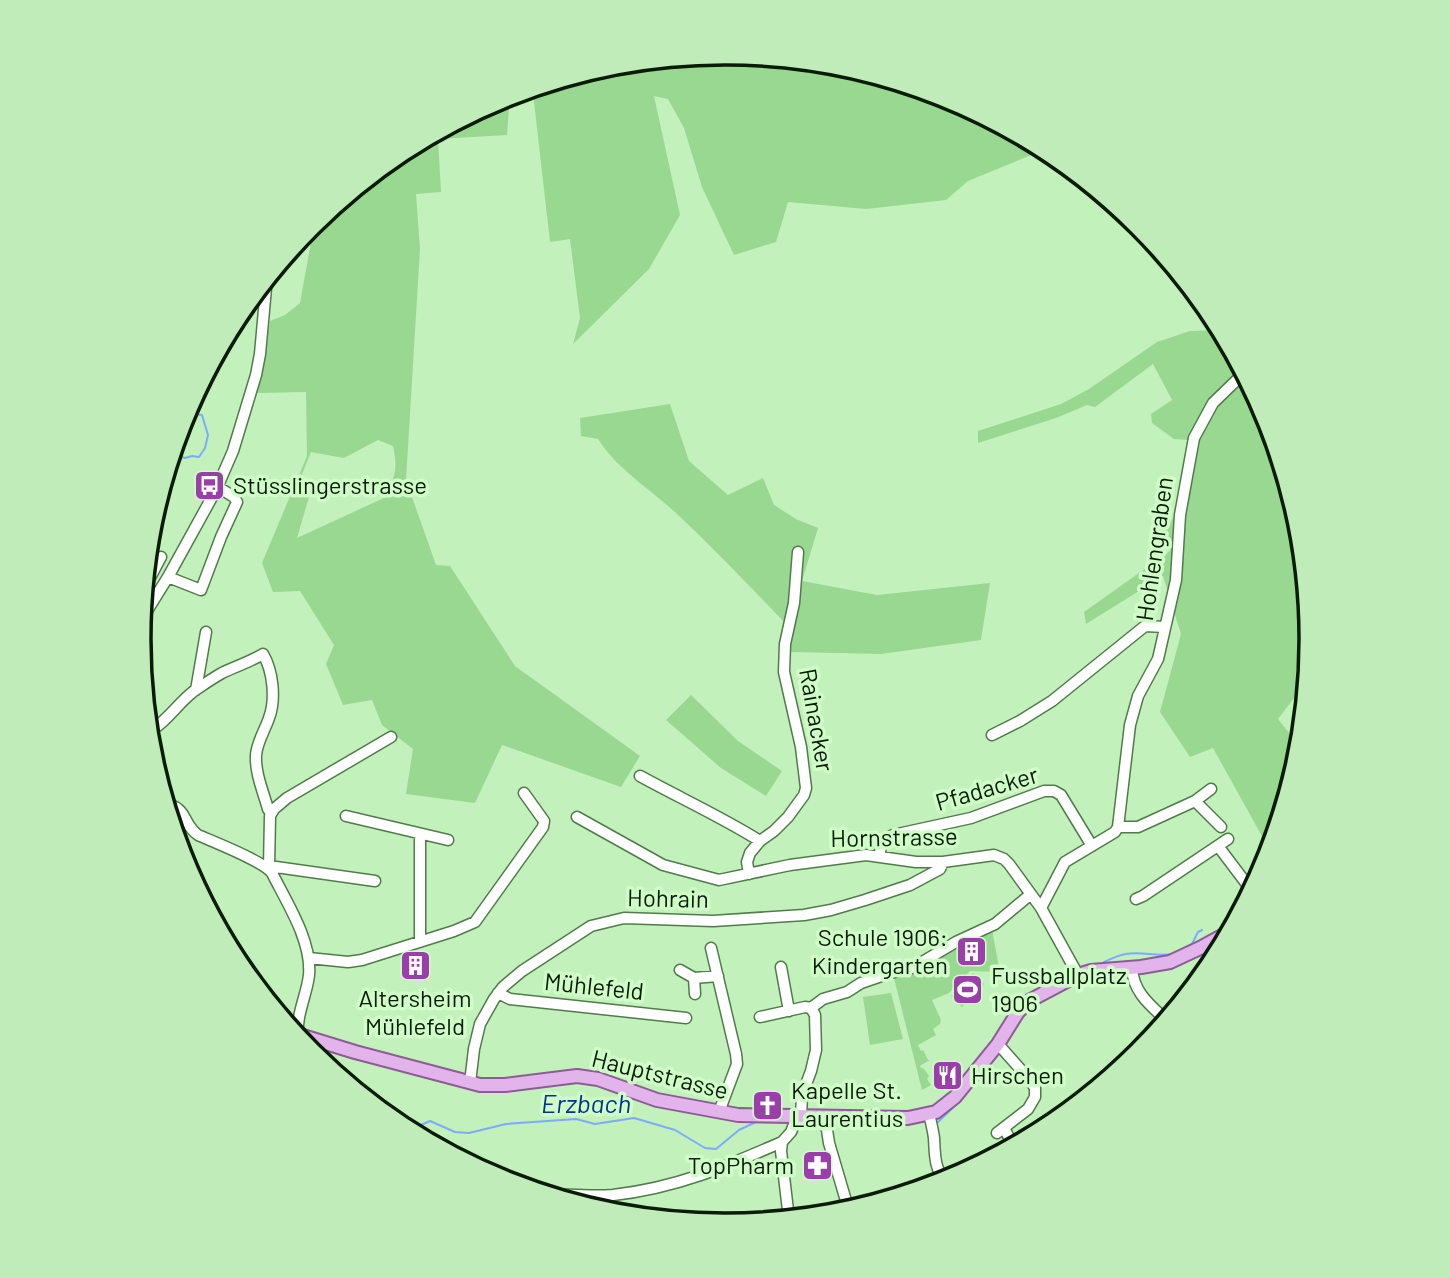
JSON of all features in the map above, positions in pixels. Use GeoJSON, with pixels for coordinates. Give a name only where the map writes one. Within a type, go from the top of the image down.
{"type":"FeatureCollection","features":[{"type":"Feature","properties":{"kind":"main road","name":"Hauptstrasse"},"geometry":{"type":"LineString","coordinates":[[315,1040],[470,1083],[490,1086],[572,1076],[588,1077],[657,1100],[738,1115],[904,1118],[936,1112],[955,1097],[998,1044],[1023,1006],[1038,996],[1077,975],[1099,969],[1132,968],[1170,962],[1213,941]]}},
{"type":"Feature","properties":{"kind":"street"},"geometry":{"type":"LineString","coordinates":[[152,604],[218,488],[233,451],[256,375],[265,294]]}},
{"type":"Feature","properties":{"kind":"street","name":"Hohlengraben"},"geometry":{"type":"LineString","coordinates":[[1118,827],[1130,725],[1139,696],[1158,659],[1176,580],[1180,515],[1194,438],[1213,404],[1237,380]]}},
{"type":"Feature","properties":{"kind":"street"},"geometry":{"type":"LineString","coordinates":[[168,577],[201,590],[237,502],[234,497],[218,488]]}},
{"type":"Feature","properties":{"kind":"street","name":"Rainacker"},"geometry":{"type":"LineString","coordinates":[[749,874],[747,862],[750,853],[788,817],[806,788],[801,747],[783,672],[785,644],[794,603],[798,552]]}},
{"type":"Feature","properties":{"kind":"street"},"geometry":{"type":"LineString","coordinates":[[156,567],[161,557]]}},
{"type":"Feature","properties":{"kind":"street"},"geometry":{"type":"LineString","coordinates":[[992,735],[1052,701],[1145,626],[1165,627]]}},
{"type":"Feature","properties":{"kind":"street"},"geometry":{"type":"LineString","coordinates":[[196,690],[206,632]]}},
{"type":"Feature","properties":{"kind":"street"},"geometry":{"type":"LineString","coordinates":[[158,725],[196,690],[220,674],[251,662],[263,653],[267,660],[273,697],[256,762],[271,813]]}},
{"type":"Feature","properties":{"kind":"street"},"geometry":{"type":"LineString","coordinates":[[299,1024],[309,975],[309,958],[298,924],[269,868],[270,816],[287,798],[391,737]]}},
{"type":"Feature","properties":{"kind":"street"},"geometry":{"type":"LineString","coordinates":[[640,776],[728,821],[760,841]]}},
{"type":"Feature","properties":{"kind":"street"},"geometry":{"type":"LineString","coordinates":[[1041,908],[1065,862],[1115,832],[1118,827],[1138,827],[1195,801],[1211,789]]}},
{"type":"Feature","properties":{"kind":"street","name":"Pfadacker"},"geometry":{"type":"LineString","coordinates":[[880,856],[881,844],[885,838],[971,818],[1044,791],[1054,791],[1061,795],[1092,846]]}},
{"type":"Feature","properties":{"kind":"street"},"geometry":{"type":"LineString","coordinates":[[309,958],[358,961],[475,922],[543,827],[544,821],[524,793]]}},
{"type":"Feature","properties":{"kind":"street"},"geometry":{"type":"LineString","coordinates":[[1195,801],[1221,827]]}},
{"type":"Feature","properties":{"kind":"street"},"geometry":{"type":"LineString","coordinates":[[176,807],[182,811],[191,830],[198,835],[269,868],[375,881]]}},
{"type":"Feature","properties":{"kind":"street"},"geometry":{"type":"LineString","coordinates":[[346,816],[448,840]]}},
{"type":"Feature","properties":{"kind":"street","name":"Hornstrasse"},"geometry":{"type":"LineString","coordinates":[[577,817],[663,865],[719,880],[833,858],[866,855],[916,862],[943,862],[993,855],[1009,864],[1041,908],[1077,975]]}},
{"type":"Feature","properties":{"kind":"street"},"geometry":{"type":"LineString","coordinates":[[419,942],[421,834]]}},
{"type":"Feature","properties":{"kind":"street"},"geometry":{"type":"LineString","coordinates":[[1136,899],[1228,838]]}},
{"type":"Feature","properties":{"kind":"street"},"geometry":{"type":"LineString","coordinates":[[1217,846],[1245,882]]}},
{"type":"Feature","properties":{"kind":"street","name":"Hohrain"},"geometry":{"type":"LineString","coordinates":[[470,1083],[480,1024],[498,993],[522,971],[591,926],[624,918],[713,921],[804,915],[831,910],[910,885],[940,869],[943,862]]}},
{"type":"Feature","properties":{"kind":"street"},"geometry":{"type":"LineString","coordinates":[[760,1017],[811,1008],[823,999],[847,992],[860,983],[912,968],[956,942],[995,924],[1031,894]]}},
{"type":"Feature","properties":{"kind":"street"},"geometry":{"type":"LineString","coordinates":[[711,948],[737,1064],[719,1112]]}},
{"type":"Feature","properties":{"kind":"street"},"geometry":{"type":"LineString","coordinates":[[780,967],[789,1011]]}},
{"type":"Feature","properties":{"kind":"street"},"geometry":{"type":"LineString","coordinates":[[1132,968],[1132,979],[1136,988],[1160,1015]]}},
{"type":"Feature","properties":{"kind":"street"},"geometry":{"type":"LineString","coordinates":[[680,970],[694,978],[718,976]]}},
{"type":"Feature","properties":{"kind":"street"},"geometry":{"type":"LineString","coordinates":[[694,978],[695,993]]}},
{"type":"Feature","properties":{"kind":"street","name":"Mühlefeld"},"geometry":{"type":"LineString","coordinates":[[498,993],[510,999],[686,1018]]}},
{"type":"Feature","properties":{"kind":"street"},"geometry":{"type":"LineString","coordinates":[[578,1195],[610,1195],[671,1185],[720,1169],[782,1142],[799,1117],[802,1095],[816,1050],[815,1015],[811,1008]]}},
{"type":"Feature","properties":{"kind":"street"},"geometry":{"type":"LineString","coordinates":[[998,1044],[1035,1088],[1035,1097],[1028,1109],[1000,1131],[1007,1139]]}},
{"type":"Feature","properties":{"kind":"street"},"geometry":{"type":"LineString","coordinates":[[929,1114],[939,1172]]}},
{"type":"Feature","properties":{"kind":"street"},"geometry":{"type":"LineString","coordinates":[[825,1117],[829,1143],[846,1200]]}},
{"type":"Feature","properties":{"kind":"street"},"geometry":{"type":"LineString","coordinates":[[782,1142],[788,1209]]}},
{"type":"Feature","properties":{"kind":"green space"},"geometry":{"type":"Polygon","coordinates":[[[725,65],[763,66],[837,76],[874,84],[945,108],[1032,155],[968,181],[946,200],[866,209],[788,202],[776,242],[734,255],[702,187],[684,128],[668,99],[654,96],[680,215],[649,269],[573,344],[580,318],[570,239],[550,242],[534,97],[613,76],[687,66],[725,65]]]}},
{"type":"Feature","properties":{"kind":"green space"},"geometry":{"type":"Polygon","coordinates":[[[509,106],[507,135],[444,139],[509,106]]]}},
{"type":"Feature","properties":{"kind":"green space"},"geometry":{"type":"Polygon","coordinates":[[[438,142],[441,192],[416,194],[420,249],[406,480],[436,565],[450,566],[515,666],[640,756],[621,787],[502,745],[475,803],[406,794],[413,749],[382,725],[372,700],[343,705],[326,664],[334,645],[300,591],[273,592],[262,563],[307,456],[306,392],[257,393],[270,321],[285,315],[300,303],[311,241],[375,183],[438,142]],[[378,440],[344,458],[311,452],[294,494],[309,497],[297,538],[386,497],[395,472],[393,446],[378,440]]]}},
{"type":"Feature","properties":{"kind":"green space"},"geometry":{"type":"Polygon","coordinates":[[[1209,330],[1256,419],[1280,490],[1294,564],[1299,639],[1296,695],[1278,719],[1291,735],[1280,788],[1263,839],[1213,748],[1190,757],[1160,712],[1181,634],[1163,576],[1086,624],[1084,612],[1170,551],[1162,531],[1176,515],[1189,440],[1174,439],[1152,423],[1151,414],[1172,400],[1153,364],[1095,407],[1087,405],[978,443],[978,431],[1061,404],[1089,389],[1157,342],[1190,331],[1209,330]]]}},
{"type":"Feature","properties":{"kind":"green space"},"geometry":{"type":"Polygon","coordinates":[[[670,404],[689,461],[728,495],[763,478],[774,505],[796,519],[818,528],[802,581],[877,595],[990,583],[981,640],[881,654],[791,652],[791,629],[706,541],[624,469],[598,439],[581,436],[580,418],[670,404]]]}},
{"type":"Feature","properties":{"kind":"green space"},"geometry":{"type":"Polygon","coordinates":[[[691,695],[738,741],[782,771],[766,796],[721,768],[666,720],[691,695]]]}},
{"type":"Feature","properties":{"kind":"green space"},"geometry":{"type":"Polygon","coordinates":[[[992,930],[1000,972],[970,971],[949,993],[932,1000],[941,1020],[933,1029],[936,1035],[918,1045],[930,1060],[920,1067],[929,1076],[927,1079],[931,1085],[922,1090],[894,978],[926,966],[968,940],[992,930]]]}},
{"type":"Feature","properties":{"kind":"green space","name":"Fussballplatz 1906"},"geometry":{"type":"Polygon","coordinates":[[[973,973],[984,984],[962,1007],[951,996],[973,973]]]}},
{"type":"Feature","properties":{"kind":"green space"},"geometry":{"type":"Polygon","coordinates":[[[891,993],[903,1039],[870,1045],[863,997],[891,993]]]}},
{"type":"Feature","properties":{"kind":"waterway"},"geometry":{"type":"LineString","coordinates":[[180,457],[199,457],[205,448],[208,435],[202,415],[196,414]]}},
{"type":"Feature","properties":{"kind":"waterway","name":"Erzbach"},"geometry":{"type":"LineString","coordinates":[[1184,949],[1192,944],[1202,930]]}},
{"type":"Feature","properties":{"kind":"waterway","name":"Erzbach"},"geometry":{"type":"LineString","coordinates":[[1104,962],[1132,953],[1173,954]]}},
{"type":"Feature","properties":{"kind":"waterway","name":"Erzbach"},"geometry":{"type":"LineString","coordinates":[[937,1123],[963,1098],[998,1053]]}},
{"type":"Feature","properties":{"kind":"waterway","name":"Erzbach"},"geometry":{"type":"LineString","coordinates":[[421,1125],[430,1121],[455,1132],[469,1133],[506,1124],[576,1119],[595,1124],[634,1118],[675,1130],[705,1148],[716,1149],[739,1130],[758,1121]]}},
{"type":"Feature","properties":{"kind":"place","name":"Stüsslingerstrasse"},"geometry":{"type":"Point","coordinates":[210,486]}},
{"type":"Feature","properties":{"kind":"place","name":"Schule 1906: Kindergarten"},"geometry":{"type":"Point","coordinates":[971,952]}},
{"type":"Feature","properties":{"kind":"place","name":"Altersheim Mühlefeld"},"geometry":{"type":"Point","coordinates":[415,965]}},
{"type":"Feature","properties":{"kind":"place","name":"Fussballplatz 1906"},"geometry":{"type":"Point","coordinates":[968,990]}},
{"type":"Feature","properties":{"kind":"place","name":"Hirschen"},"geometry":{"type":"Point","coordinates":[948,1076]}},
{"type":"Feature","properties":{"kind":"place","name":"Kapelle St. Laurentius"},"geometry":{"type":"Point","coordinates":[768,1105]}},
{"type":"Feature","properties":{"kind":"place","name":"TopPharm"},"geometry":{"type":"Point","coordinates":[817,1166]}}]}
